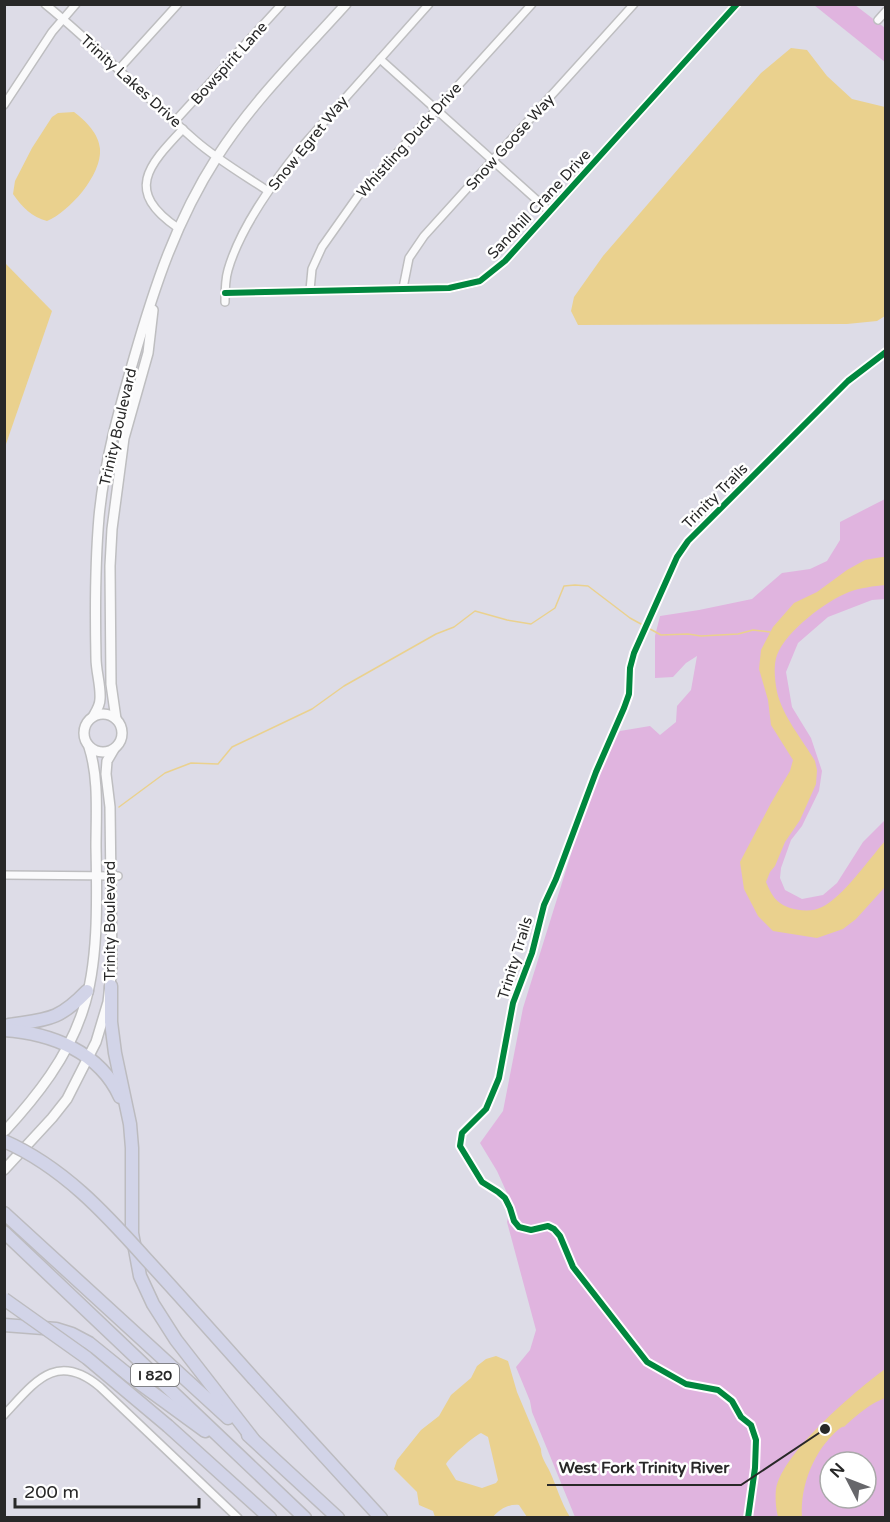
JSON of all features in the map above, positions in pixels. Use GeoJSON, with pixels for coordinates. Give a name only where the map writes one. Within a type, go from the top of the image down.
{"type":"FeatureCollection","features":[{"type":"Feature","properties":{"kind":"highway"},"geometry":{"type":"LineString","coordinates":[[111,986],[111,1022],[130,1124],[132,1233],[140,1276],[153,1304],[176,1340],[253,1439]]}},
{"type":"Feature","properties":{"kind":"highway"},"geometry":{"type":"LineString","coordinates":[[4,1028],[52,1019],[72,1007],[87,992]]}},
{"type":"Feature","properties":{"kind":"highway"},"geometry":{"type":"LineString","coordinates":[[4,1028],[35,1034],[68,1045],[89,1058],[106,1074],[118,1092],[130,1124]]}},
{"type":"Feature","properties":{"kind":"highway"},"geometry":{"type":"LineString","coordinates":[[4,1141],[48,1165],[71,1181],[120,1230],[381,1518]]}},
{"type":"Feature","properties":{"kind":"highway","name":"I 820"},"geometry":{"type":"LineString","coordinates":[[4,1213],[338,1518]]}},
{"type":"Feature","properties":{"kind":"highway","name":"I 820"},"geometry":{"type":"LineString","coordinates":[[4,1232],[305,1518]]}},
{"type":"Feature","properties":{"kind":"highway"},"geometry":{"type":"LineString","coordinates":[[4,1299],[87,1358],[168,1426],[270,1518]]}},
{"type":"Feature","properties":{"kind":"highway"},"geometry":{"type":"LineString","coordinates":[[4,1325],[56,1329],[89,1343],[131,1377],[238,1455]]}},
{"type":"Feature","properties":{"kind":"main road","name":"Trinity Boulevard"},"geometry":{"type":"LineString","coordinates":[[4,1132],[49,1078],[68,1045],[84,1009],[93,967],[96,875],[95,773],[83,731],[86,723],[100,705],[96,658],[97,566],[104,479],[120,408],[156,284],[178,228],[217,157],[261,98],[346,4]]}},
{"type":"Feature","properties":{"kind":"main road","name":"Trinity Boulevard"},"geometry":{"type":"LineString","coordinates":[[4,1170],[67,1099],[96,1042],[111,986],[114,875],[106,767],[109,756],[120,743],[122,735],[121,726],[116,719],[111,684],[112,529],[124,438],[148,353],[156,284]]}},
{"type":"Feature","properties":{"kind":"main road"},"geometry":{"type":"LineString","coordinates":[[94,715],[106,713],[116,719]]}},
{"type":"Feature","properties":{"kind":"main road"},"geometry":{"type":"LineString","coordinates":[[89,747],[101,752],[114,749]]}},
{"type":"Feature","properties":{"kind":"street","name":"Trinity Lakes Drive"},"geometry":{"type":"LineString","coordinates":[[45,4],[183,129],[217,157],[268,191]]}},
{"type":"Feature","properties":{"kind":"street"},"geometry":{"type":"LineString","coordinates":[[4,105],[52,32],[76,4]]}},
{"type":"Feature","properties":{"kind":"street"},"geometry":{"type":"LineString","coordinates":[[119,69],[178,4]]}},
{"type":"Feature","properties":{"kind":"street","name":"Bowspirit Lane"},"geometry":{"type":"LineString","coordinates":[[175,121],[282,4]]}},
{"type":"Feature","properties":{"kind":"street","name":"Snow Egret Way"},"geometry":{"type":"LineString","coordinates":[[225,302],[228,270],[235,251],[268,191],[299,150],[429,4]]}},
{"type":"Feature","properties":{"kind":"street","name":"Whistling Duck Drive"},"geometry":{"type":"LineString","coordinates":[[310,290],[312,269],[322,247],[358,196],[532,4]]}},
{"type":"Feature","properties":{"kind":"street","name":"Snow Goose Way"},"geometry":{"type":"LineString","coordinates":[[403,288],[406,267],[424,236],[634,4]]}},
{"type":"Feature","properties":{"kind":"street","name":"Sandhill Crane Drive"},"geometry":{"type":"LineString","coordinates":[[225,293],[449,288],[480,281],[505,261],[737,4]]}},
{"type":"Feature","properties":{"kind":"street"},"geometry":{"type":"LineString","coordinates":[[878,20],[885,11]]}},
{"type":"Feature","properties":{"kind":"street"},"geometry":{"type":"LineString","coordinates":[[380,59],[549,211]]}},
{"type":"Feature","properties":{"kind":"street"},"geometry":{"type":"LineString","coordinates":[[178,228],[150,202],[145,186],[146,175],[162,152],[183,129]]}},
{"type":"Feature","properties":{"kind":"street"},"geometry":{"type":"LineString","coordinates":[[4,875],[114,875]]}},
{"type":"Feature","properties":{"kind":"street"},"geometry":{"type":"LineString","coordinates":[[4,1415],[41,1377],[67,1370],[81,1374],[100,1387],[237,1518]]}},
{"type":"Feature","properties":{"kind":"shaded area"},"geometry":{"type":"Polygon","coordinates":[[[814,5],[855,5],[885,28],[885,62],[814,5]]]}},
{"type":"Feature","properties":{"kind":"shaded area"},"geometry":{"type":"Polygon","coordinates":[[[791,48],[807,50],[827,76],[852,99],[885,107],[885,316],[877,321],[847,324],[578,325],[571,311],[574,297],[603,256],[761,73],[791,48]]]}},
{"type":"Feature","properties":{"kind":"shaded area"},"geometry":{"type":"Polygon","coordinates":[[[74,112],[94,133],[99,143],[99,159],[90,181],[74,201],[65,210],[47,221],[32,214],[16,199],[13,194],[15,181],[52,117],[58,113],[74,112]]]}},
{"type":"Feature","properties":{"kind":"shaded area"},"geometry":{"type":"Polygon","coordinates":[[[5,263],[52,311],[5,447],[5,263]]]}},
{"type":"Feature","properties":{"kind":"shaded area"},"geometry":{"type":"Polygon","coordinates":[[[885,499],[885,599],[872,600],[828,617],[798,643],[786,672],[792,707],[811,738],[822,771],[819,791],[802,826],[791,840],[781,868],[780,878],[785,890],[802,899],[823,895],[837,883],[863,842],[885,820],[885,1517],[575,1517],[516,1367],[530,1350],[536,1330],[507,1222],[511,1202],[497,1171],[480,1143],[503,1111],[523,1008],[604,748],[620,731],[650,726],[660,735],[676,722],[677,706],[691,690],[697,656],[686,663],[673,677],[655,678],[655,636],[660,616],[752,599],[782,573],[810,569],[827,561],[840,540],[840,522],[885,499]]]}},
{"type":"Feature","properties":{"kind":"shaded area"},"geometry":{"type":"Polygon","coordinates":[[[885,557],[885,585],[853,591],[829,602],[789,636],[777,655],[775,674],[780,701],[788,719],[815,761],[817,770],[816,784],[800,820],[785,842],[766,882],[781,904],[794,909],[818,909],[847,887],[885,841],[885,887],[856,919],[843,929],[817,938],[773,931],[758,916],[744,889],[740,862],[790,771],[793,760],[771,725],[768,700],[759,669],[761,650],[773,627],[794,603],[817,592],[865,560],[885,557]]]}},
{"type":"Feature","properties":{"kind":"shaded area"},"geometry":{"type":"Polygon","coordinates":[[[496,1356],[508,1361],[517,1392],[543,1458],[570,1517],[527,1517],[519,1505],[511,1505],[493,1517],[435,1517],[433,1511],[419,1505],[417,1492],[394,1469],[397,1460],[421,1430],[439,1416],[451,1395],[471,1378],[477,1366],[486,1359],[496,1356]],[[481,1433],[448,1461],[446,1464],[456,1480],[482,1488],[496,1483],[498,1480],[488,1437],[481,1433]]]}},
{"type":"Feature","properties":{"kind":"shaded area"},"geometry":{"type":"Polygon","coordinates":[[[885,1369],[885,1398],[839,1429],[818,1450],[803,1493],[802,1517],[778,1517],[776,1489],[781,1474],[822,1423],[885,1369]]]}},
{"type":"Feature","properties":{"kind":"waterway"},"geometry":{"type":"LineString","coordinates":[[119,807],[165,773],[191,763],[218,764],[232,747],[312,709],[344,686],[436,634],[454,627],[475,611],[531,624],[555,608],[564,586],[588,586],[630,618],[661,635],[738,634],[753,630],[770,632]]}},
{"type":"Feature","properties":{"kind":"cycle path"},"geometry":{"type":"LineString","coordinates":[[225,293],[449,288],[480,281],[505,261],[737,4]]}},
{"type":"Feature","properties":{"kind":"cycle path","name":"Trinity Trails"},"geometry":{"type":"LineString","coordinates":[[748,1518],[755,1468],[756,1440],[751,1425],[741,1417],[732,1401],[718,1390],[686,1384],[647,1362],[573,1267],[560,1236],[554,1229],[548,1226],[531,1230],[519,1227],[514,1221],[505,1198],[482,1182],[460,1146],[462,1133],[486,1109],[499,1078],[513,1003],[532,953],[544,905],[596,772],[624,708],[629,694],[630,668],[634,653],[677,557],[688,541],[848,381],[886,352]]}},
{"type":"Feature","properties":{"kind":"place","name":"West Fork Trinity River"},"geometry":{"type":"Point","coordinates":[825,1429]}}]}
